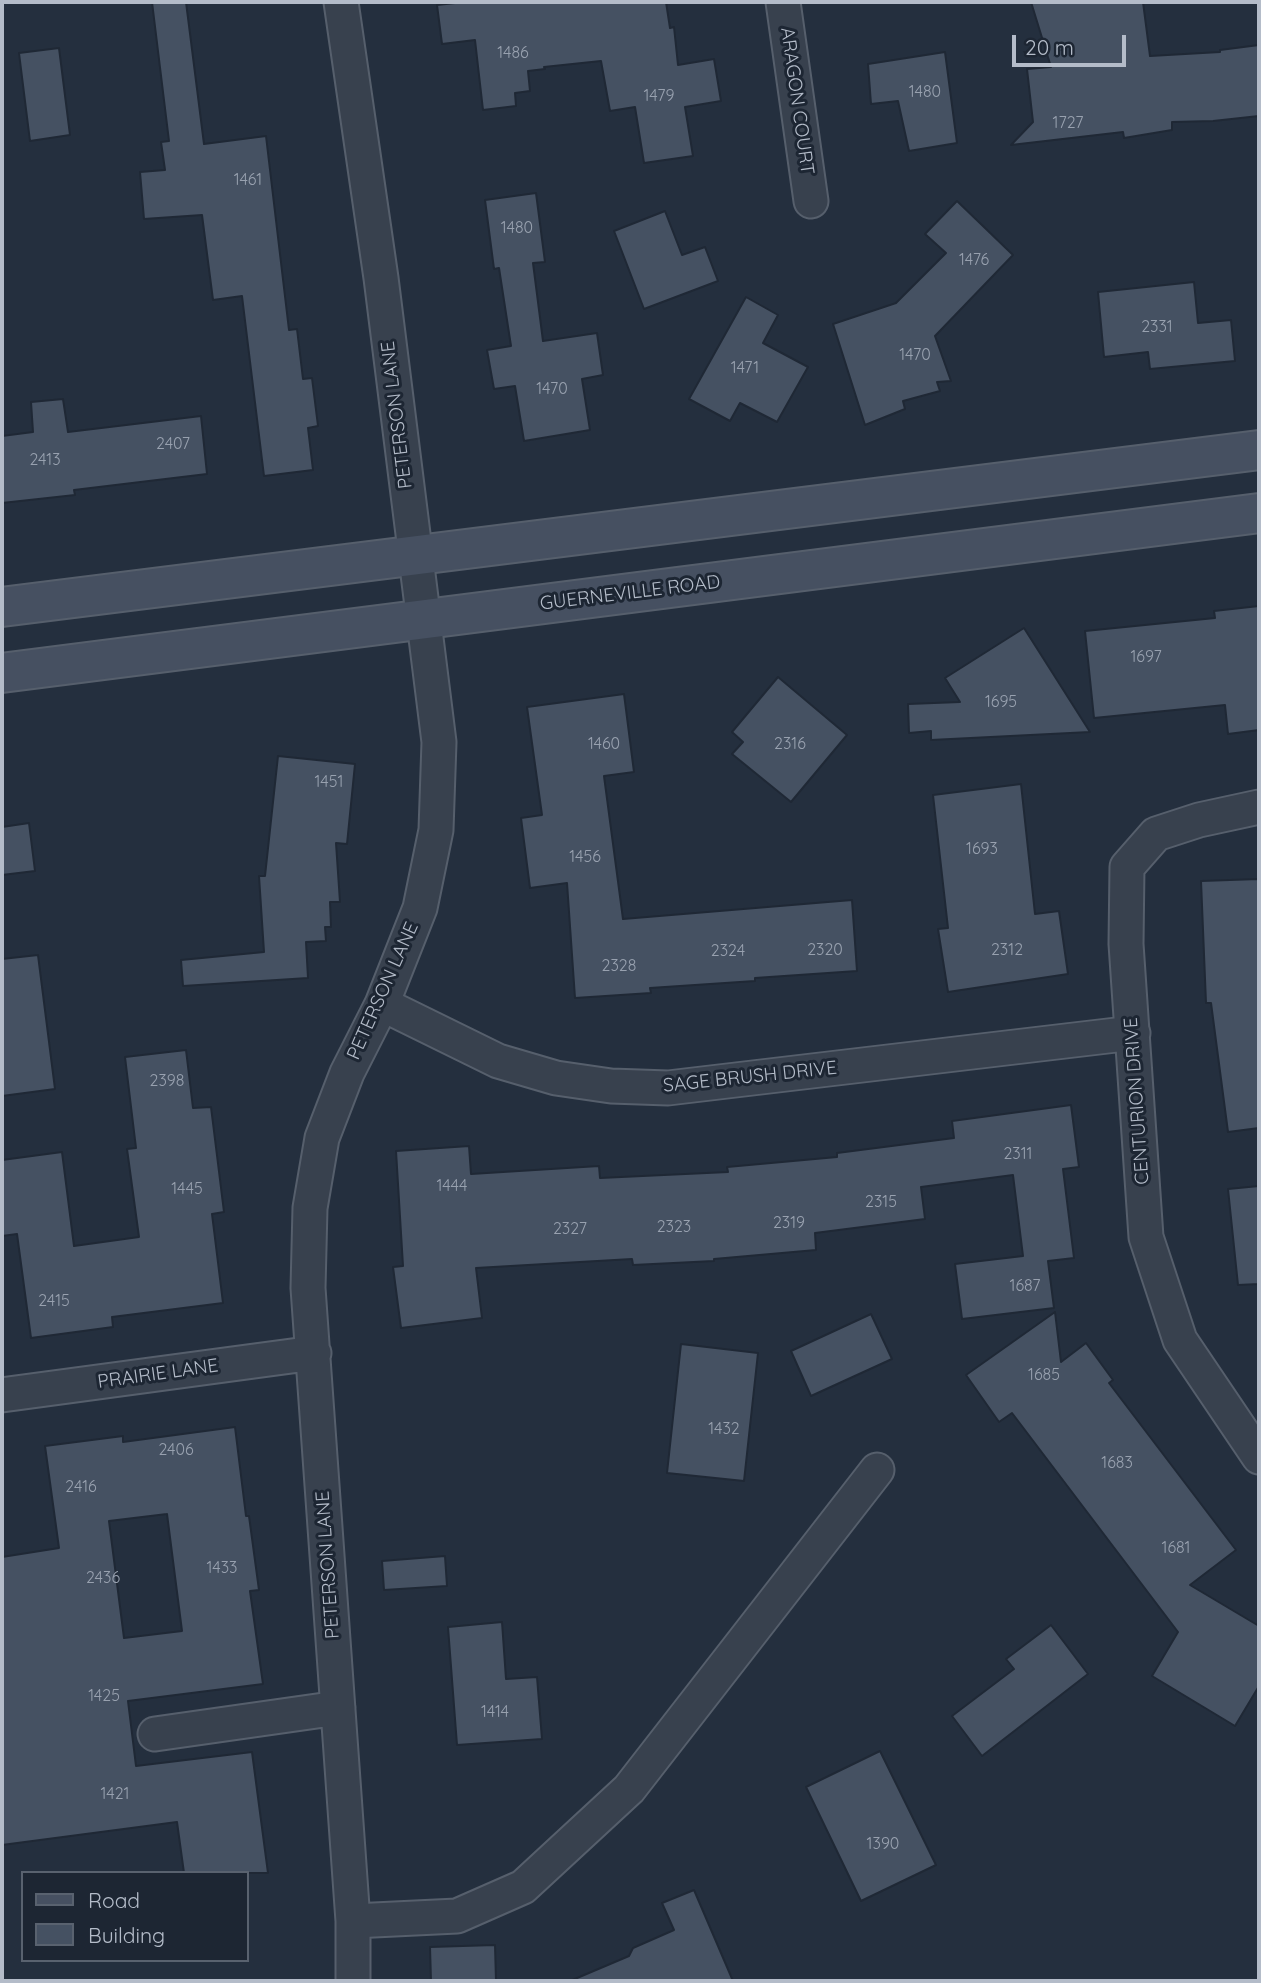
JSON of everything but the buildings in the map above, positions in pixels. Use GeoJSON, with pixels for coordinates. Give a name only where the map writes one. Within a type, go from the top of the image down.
{"type":"FeatureCollection","features":[{"type":"Feature","properties":{"kind":"main road"},"geometry":{"type":"LineString","coordinates":[[2,607],[1259,450]]}},
{"type":"Feature","properties":{"kind":"main road","name":"GUERNEVILLE ROAD"},"geometry":{"type":"LineString","coordinates":[[2,673],[1259,513]]}},
{"type":"Feature","properties":{"kind":"street","name":"PETERSON LANE"},"geometry":{"type":"LineString","coordinates":[[341,2],[380,278],[439,742],[436,830],[420,908],[382,1003],[346,1073],[322,1138],[310,1208],[308,1288],[354,1921],[353,1981]]}},
{"type":"Feature","properties":{"kind":"street","name":"ARAGON COURT"},"geometry":{"type":"LineString","coordinates":[[783,2],[811,201]]}},
{"type":"Feature","properties":{"kind":"street","name":"CENTURION DRIVE"},"geometry":{"type":"LineString","coordinates":[[1259,807],[1199,820],[1156,834],[1126,867],[1126,944],[1146,1237],[1180,1340],[1259,1457]]}},
{"type":"Feature","properties":{"kind":"street","name":"SAGE BRUSH DRIVE"},"geometry":{"type":"LineString","coordinates":[[382,1003],[498,1061],[556,1079],[611,1086],[668,1087],[1133,1033]]}},
{"type":"Feature","properties":{"kind":"street","name":"PRAIRIE LANE"},"geometry":{"type":"LineString","coordinates":[[2,1395],[314,1353]]}},
{"type":"Feature","properties":{"kind":"street"},"geometry":{"type":"LineString","coordinates":[[354,1921],[457,1916],[523,1887],[629,1789],[877,1470]]}},
{"type":"Feature","properties":{"kind":"street"},"geometry":{"type":"LineString","coordinates":[[155,1734],[338,1709]]}}]}
